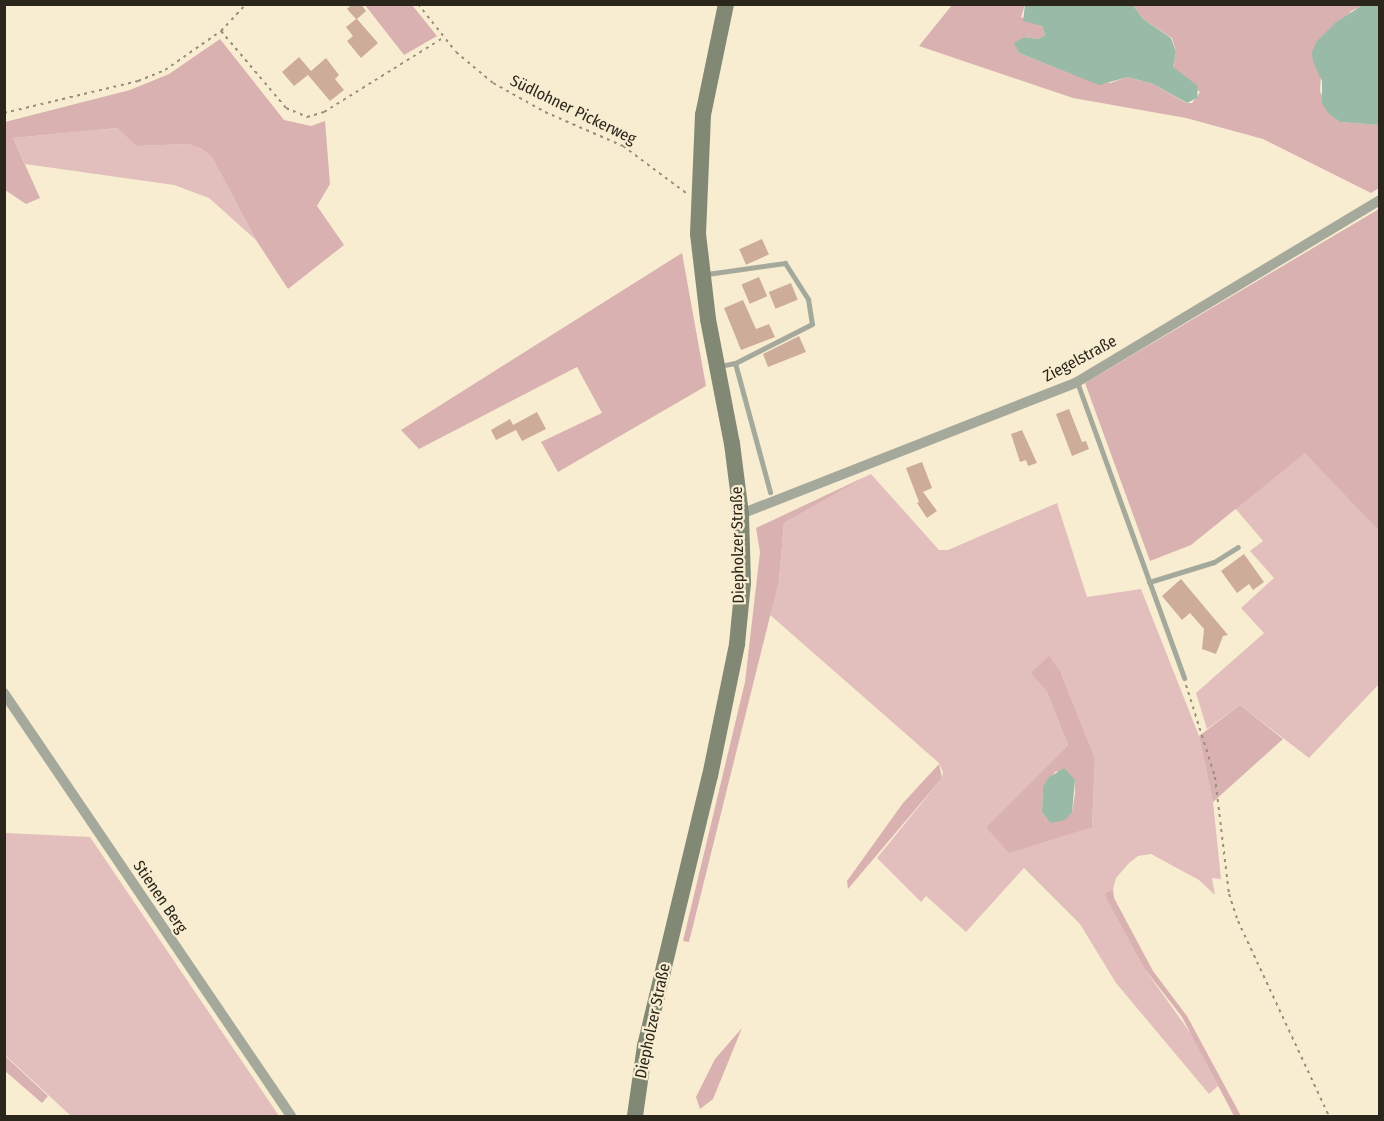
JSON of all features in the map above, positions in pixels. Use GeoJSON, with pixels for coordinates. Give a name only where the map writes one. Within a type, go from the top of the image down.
{"type":"FeatureCollection","features":[{"type":"Feature","properties":{"kind":"main road","name":"Diepholzer Straße"},"geometry":{"type":"LineString","coordinates":[[635,1116],[645,1046],[710,776],[737,644],[742,583],[741,514],[702,275],[697,195],[703,115],[726,4]]}},
{"type":"Feature","properties":{"kind":"street","name":"Ziegelstraße"},"geometry":{"type":"LineString","coordinates":[[741,514],[1077,382],[1380,200]]}},
{"type":"Feature","properties":{"kind":"street","name":"Stienen Berg"},"geometry":{"type":"LineString","coordinates":[[4,693],[291,1116]]}},
{"type":"Feature","properties":{"kind":"lane"},"geometry":{"type":"LineString","coordinates":[[702,275],[785,263],[808,299],[812,324],[735,363],[718,367]]}},
{"type":"Feature","properties":{"kind":"lane"},"geometry":{"type":"LineString","coordinates":[[735,363],[770,492]]}},
{"type":"Feature","properties":{"kind":"lane"},"geometry":{"type":"LineString","coordinates":[[1077,382],[1184,678]]}},
{"type":"Feature","properties":{"kind":"lane"},"geometry":{"type":"LineString","coordinates":[[1149,582],[1214,562],[1238,547]]}},
{"type":"Feature","properties":{"kind":"path"},"geometry":{"type":"LineString","coordinates":[[4,113],[138,81],[165,70],[221,31],[246,4]]}},
{"type":"Feature","properties":{"kind":"path","name":"Südlohner Pickerweg"},"geometry":{"type":"LineString","coordinates":[[418,4],[443,38],[508,93],[623,146],[682,192],[697,195]]}},
{"type":"Feature","properties":{"kind":"path"},"geometry":{"type":"LineString","coordinates":[[221,31],[286,108],[307,117],[324,112],[443,38]]}},
{"type":"Feature","properties":{"kind":"path"},"geometry":{"type":"LineString","coordinates":[[1184,678],[1215,777],[1229,894],[1235,912],[1329,1116]]}},
{"type":"Feature","properties":{"kind":"shaded area"},"geometry":{"type":"Polygon","coordinates":[[[1364,4],[1379,5],[1379,125],[1340,122],[1330,115],[1322,104],[1322,81],[1313,62],[1312,52],[1317,41],[1335,23],[1364,4]]]}},
{"type":"Feature","properties":{"kind":"shaded area"},"geometry":{"type":"Polygon","coordinates":[[[365,5],[412,5],[437,36],[404,55],[365,5]]]}},
{"type":"Feature","properties":{"kind":"shaded area"},"geometry":{"type":"Polygon","coordinates":[[[952,5],[1025,5],[1021,17],[1042,26],[1045,35],[1039,39],[1024,37],[1015,43],[1019,53],[1072,74],[1110,83],[1128,77],[1153,84],[1186,103],[1192,103],[1200,92],[1173,67],[1176,52],[1172,38],[1143,19],[1133,5],[1364,5],[1351,11],[1313,62],[1321,74],[1320,91],[1330,115],[1340,122],[1379,125],[1379,188],[1371,193],[1263,139],[1186,118],[1073,98],[919,46],[952,5]]]}},
{"type":"Feature","properties":{"kind":"shaded area"},"geometry":{"type":"Polygon","coordinates":[[[1025,5],[1133,5],[1143,19],[1171,38],[1176,52],[1173,67],[1198,86],[1197,98],[1187,103],[1153,84],[1128,77],[1099,85],[1019,53],[1014,43],[1024,37],[1039,39],[1045,35],[1042,26],[1023,21],[1025,5]]]}},
{"type":"Feature","properties":{"kind":"shaded area"},"geometry":{"type":"Polygon","coordinates":[[[220,39],[284,120],[311,126],[325,121],[330,184],[317,206],[344,245],[288,289],[256,240],[212,157],[202,149],[188,144],[136,146],[118,128],[13,138],[40,198],[26,204],[5,190],[5,122],[130,90],[169,74],[220,39]]]}},
{"type":"Feature","properties":{"kind":"shaded area"},"geometry":{"type":"Polygon","coordinates":[[[119,128],[136,146],[188,144],[202,149],[212,157],[256,240],[209,198],[174,185],[25,164],[13,138],[119,128]]]}},
{"type":"Feature","properties":{"kind":"shaded area"},"geometry":{"type":"Polygon","coordinates":[[[1379,209],[1379,531],[1305,453],[1191,545],[1150,561],[1085,383],[1379,209]]]}},
{"type":"Feature","properties":{"kind":"shaded area"},"geometry":{"type":"Polygon","coordinates":[[[682,253],[706,386],[558,472],[541,442],[602,413],[577,367],[419,449],[401,430],[682,253]]]}},
{"type":"Feature","properties":{"kind":"shaded area"},"geometry":{"type":"Polygon","coordinates":[[[1305,452],[1379,531],[1379,684],[1309,758],[1240,705],[1207,729],[1196,693],[1264,633],[1241,608],[1274,578],[1250,551],[1263,541],[1235,508],[1305,452]]]}},
{"type":"Feature","properties":{"kind":"shaded area"},"geometry":{"type":"Polygon","coordinates":[[[871,474],[939,550],[948,550],[1057,503],[1087,597],[1141,589],[1199,736],[1213,802],[1221,879],[1212,878],[1215,895],[1199,880],[1151,854],[1138,856],[1129,863],[1116,878],[1113,889],[1105,893],[1144,968],[1194,1038],[1218,1086],[1209,1094],[1116,983],[1080,924],[1024,868],[966,932],[926,896],[921,902],[877,858],[942,778],[943,772],[939,763],[769,614],[779,580],[784,523],[871,474]],[[1061,673],[1046,690],[1068,745],[986,827],[1092,827],[1095,758],[1061,673]]]}},
{"type":"Feature","properties":{"kind":"shaded area"},"geometry":{"type":"Polygon","coordinates":[[[871,474],[784,523],[779,580],[689,942],[683,941],[745,682],[760,552],[756,528],[871,474]]]}},
{"type":"Feature","properties":{"kind":"shaded area"},"geometry":{"type":"Polygon","coordinates":[[[1049,656],[1061,673],[1095,758],[1092,827],[1009,853],[986,827],[1068,745],[1046,690],[1031,673],[1049,656]],[[1056,771],[1043,787],[1042,812],[1050,823],[1072,812],[1075,780],[1056,771]]]}},
{"type":"Feature","properties":{"kind":"shaded area"},"geometry":{"type":"Polygon","coordinates":[[[1240,705],[1283,739],[1213,802],[1199,736],[1240,705]]]}},
{"type":"Feature","properties":{"kind":"shaded area"},"geometry":{"type":"Polygon","coordinates":[[[939,764],[942,778],[848,889],[847,881],[903,803],[939,764]]]}},
{"type":"Feature","properties":{"kind":"shaded area"},"geometry":{"type":"Polygon","coordinates":[[[1064,768],[1075,780],[1072,812],[1065,820],[1050,823],[1042,812],[1043,787],[1048,778],[1064,768]]]}},
{"type":"Feature","properties":{"kind":"shaded area"},"geometry":{"type":"Polygon","coordinates":[[[5,833],[90,837],[279,1116],[71,1116],[5,1055],[5,833]]]}},
{"type":"Feature","properties":{"kind":"shaded area"},"geometry":{"type":"Polygon","coordinates":[[[1113,889],[1114,898],[1153,971],[1187,1016],[1241,1116],[1234,1116],[1182,1017],[1144,968],[1107,899],[1105,893],[1113,889]]]}},
{"type":"Feature","properties":{"kind":"shaded area"},"geometry":{"type":"Polygon","coordinates":[[[742,1028],[713,1099],[700,1109],[696,1097],[715,1059],[742,1028]]]}},
{"type":"Feature","properties":{"kind":"shaded area"},"geometry":{"type":"Polygon","coordinates":[[[4,1055],[48,1096],[42,1103],[5,1071],[4,1055]]]}},
{"type":"Feature","properties":{"kind":"building"},"geometry":{"type":"Polygon","coordinates":[[[352,4],[361,4],[366,11],[357,19],[378,43],[361,58],[347,41],[353,36],[346,27],[356,19],[347,9],[352,4]]]}},
{"type":"Feature","properties":{"kind":"building"},"geometry":{"type":"Polygon","coordinates":[[[299,57],[311,71],[326,58],[339,75],[335,79],[344,90],[330,101],[308,75],[294,86],[282,72],[299,57]]]}},
{"type":"Feature","properties":{"kind":"building"},"geometry":{"type":"Polygon","coordinates":[[[762,239],[769,255],[746,265],[739,249],[762,239]]]}},
{"type":"Feature","properties":{"kind":"building"},"geometry":{"type":"Polygon","coordinates":[[[759,277],[767,296],[750,304],[742,284],[759,277]]]}},
{"type":"Feature","properties":{"kind":"building"},"geometry":{"type":"Polygon","coordinates":[[[791,283],[798,300],[775,309],[769,292],[791,283]]]}},
{"type":"Feature","properties":{"kind":"building"},"geometry":{"type":"Polygon","coordinates":[[[743,300],[756,329],[769,324],[775,337],[741,350],[724,308],[743,300]]]}},
{"type":"Feature","properties":{"kind":"building"},"geometry":{"type":"Polygon","coordinates":[[[799,336],[806,352],[768,367],[763,354],[799,336]]]}},
{"type":"Feature","properties":{"kind":"building"},"geometry":{"type":"Polygon","coordinates":[[[1069,409],[1082,442],[1086,441],[1089,449],[1072,456],[1056,414],[1069,409]]]}},
{"type":"Feature","properties":{"kind":"building"},"geometry":{"type":"Polygon","coordinates":[[[537,412],[546,429],[522,441],[516,430],[496,440],[491,430],[510,419],[513,425],[537,412]]]}},
{"type":"Feature","properties":{"kind":"building"},"geometry":{"type":"Polygon","coordinates":[[[1022,430],[1037,463],[1028,466],[1026,460],[1020,462],[1011,434],[1022,430]]]}},
{"type":"Feature","properties":{"kind":"building"},"geometry":{"type":"Polygon","coordinates":[[[922,462],[932,488],[923,492],[937,511],[927,518],[917,503],[919,502],[906,468],[922,462]]]}},
{"type":"Feature","properties":{"kind":"building"},"geometry":{"type":"Polygon","coordinates":[[[1244,554],[1264,582],[1253,590],[1249,584],[1237,593],[1221,571],[1244,554]]]}},
{"type":"Feature","properties":{"kind":"building"},"geometry":{"type":"Polygon","coordinates":[[[1181,579],[1228,635],[1223,636],[1216,654],[1202,649],[1204,629],[1190,613],[1182,620],[1162,596],[1181,579]]]}}]}
